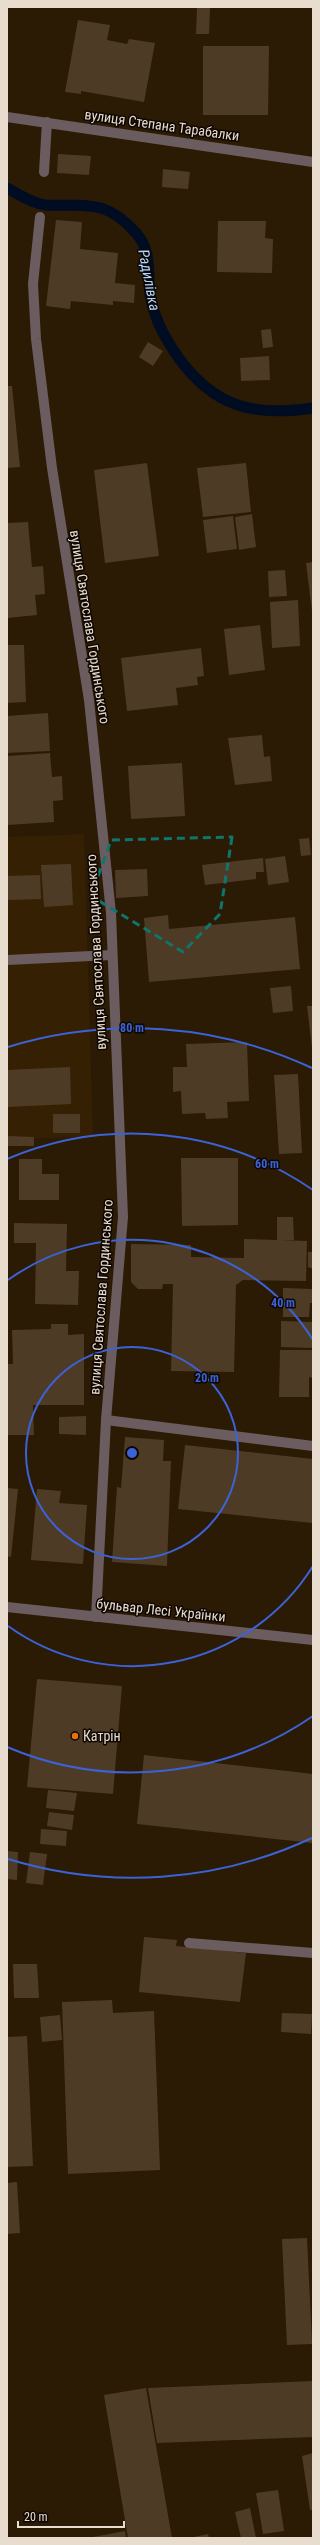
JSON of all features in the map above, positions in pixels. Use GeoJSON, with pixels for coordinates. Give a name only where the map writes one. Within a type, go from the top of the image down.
{"type":"FeatureCollection","features":[{"type":"Feature","properties":{"kind":"street","name":"вулиця Степана Тарабалки"},"geometry":{"type":"LineString","coordinates":[[7,117],[313,162]]}},
{"type":"Feature","properties":{"kind":"street"},"geometry":{"type":"LineString","coordinates":[[44,172],[47,122]]}},
{"type":"Feature","properties":{"kind":"street","name":"вулиця Святослава Гординського"},"geometry":{"type":"LineString","coordinates":[[40,216],[33,284],[38,361],[52,468],[89,700],[111,913],[124,1217],[106,1420],[96,1617]]}},
{"type":"Feature","properties":{"kind":"street"},"geometry":{"type":"LineString","coordinates":[[7,960],[112,954]]}},
{"type":"Feature","properties":{"kind":"street"},"geometry":{"type":"LineString","coordinates":[[106,1420],[313,1446]]}},
{"type":"Feature","properties":{"kind":"street","name":"бульвар Лесі Українки"},"geometry":{"type":"LineString","coordinates":[[7,1607],[313,1640]]}},
{"type":"Feature","properties":{"kind":"street"},"geometry":{"type":"LineString","coordinates":[[189,1943],[313,1953]]}},
{"type":"Feature","properties":{"kind":"highlighted area"},"geometry":{"type":"Polygon","coordinates":[[[232,837],[220,914],[183,952],[91,896],[111,840],[232,837]]]}},
{"type":"Feature","properties":{"kind":"shaded area"},"geometry":{"type":"Polygon","coordinates":[[[84,834],[93,1137],[7,1139],[7,837],[84,834]]]}},
{"type":"Feature","properties":{"kind":"building"},"geometry":{"type":"Polygon","coordinates":[[[197,7],[210,8],[209,34],[196,34],[197,7]]]}},
{"type":"Feature","properties":{"kind":"building"},"geometry":{"type":"Polygon","coordinates":[[[78,20],[110,25],[107,40],[127,44],[129,39],[155,43],[144,102],[81,91],[81,94],[65,92],[78,20]]]}},
{"type":"Feature","properties":{"kind":"building"},"geometry":{"type":"Polygon","coordinates":[[[203,46],[269,46],[268,115],[203,115],[203,46]]]}},
{"type":"Feature","properties":{"kind":"building"},"geometry":{"type":"Polygon","coordinates":[[[58,154],[91,156],[89,175],[57,173],[58,154]]]}},
{"type":"Feature","properties":{"kind":"building"},"geometry":{"type":"Polygon","coordinates":[[[163,169],[190,172],[188,189],[162,187],[163,169]]]}},
{"type":"Feature","properties":{"kind":"building"},"geometry":{"type":"Polygon","coordinates":[[[56,220],[82,222],[80,249],[118,253],[115,283],[135,285],[134,303],[113,301],[113,305],[71,301],[70,309],[46,306],[56,220]]]}},
{"type":"Feature","properties":{"kind":"building"},"geometry":{"type":"Polygon","coordinates":[[[218,221],[266,221],[265,238],[273,239],[272,273],[217,272],[218,221]]]}},
{"type":"Feature","properties":{"kind":"building"},"geometry":{"type":"Polygon","coordinates":[[[271,329],[273,347],[263,348],[261,330],[271,329]]]}},
{"type":"Feature","properties":{"kind":"building"},"geometry":{"type":"Polygon","coordinates":[[[148,342],[163,351],[153,366],[139,357],[148,342]]]}},
{"type":"Feature","properties":{"kind":"building"},"geometry":{"type":"Polygon","coordinates":[[[269,356],[270,380],[241,381],[240,358],[269,356]]]}},
{"type":"Feature","properties":{"kind":"building"},"geometry":{"type":"Polygon","coordinates":[[[7,386],[12,386],[20,467],[7,468],[7,386]]]}},
{"type":"Feature","properties":{"kind":"building"},"geometry":{"type":"Polygon","coordinates":[[[147,463],[159,556],[105,563],[94,470],[147,463]]]}},
{"type":"Feature","properties":{"kind":"building"},"geometry":{"type":"Polygon","coordinates":[[[246,463],[251,512],[203,517],[197,468],[246,463]]]}},
{"type":"Feature","properties":{"kind":"building"},"geometry":{"type":"Polygon","coordinates":[[[252,514],[256,547],[239,550],[235,517],[252,514]]]}},
{"type":"Feature","properties":{"kind":"building"},"geometry":{"type":"Polygon","coordinates":[[[233,516],[237,549],[207,553],[203,520],[233,516]]]}},
{"type":"Feature","properties":{"kind":"building"},"geometry":{"type":"Polygon","coordinates":[[[28,522],[32,567],[43,566],[45,594],[35,595],[37,615],[7,618],[7,523],[28,522]]]}},
{"type":"Feature","properties":{"kind":"building"},"geometry":{"type":"Polygon","coordinates":[[[313,562],[313,611],[312,611],[306,563],[313,562]]]}},
{"type":"Feature","properties":{"kind":"building"},"geometry":{"type":"Polygon","coordinates":[[[285,570],[287,596],[269,597],[268,571],[285,570]]]}},
{"type":"Feature","properties":{"kind":"building"},"geometry":{"type":"Polygon","coordinates":[[[298,600],[300,646],[272,648],[270,602],[298,600]]]}},
{"type":"Feature","properties":{"kind":"building"},"geometry":{"type":"Polygon","coordinates":[[[260,625],[265,670],[229,675],[224,629],[260,625]]]}},
{"type":"Feature","properties":{"kind":"building"},"geometry":{"type":"Polygon","coordinates":[[[7,645],[24,645],[26,702],[7,703],[7,645]]]}},
{"type":"Feature","properties":{"kind":"building"},"geometry":{"type":"Polygon","coordinates":[[[201,648],[204,676],[197,677],[198,685],[176,688],[178,705],[127,711],[121,658],[201,648]]]}},
{"type":"Feature","properties":{"kind":"building"},"geometry":{"type":"Polygon","coordinates":[[[48,713],[50,751],[7,753],[7,716],[48,713]]]}},
{"type":"Feature","properties":{"kind":"building"},"geometry":{"type":"Polygon","coordinates":[[[262,735],[264,757],[270,756],[272,781],[235,785],[228,738],[262,735]]]}},
{"type":"Feature","properties":{"kind":"building"},"geometry":{"type":"Polygon","coordinates":[[[50,753],[52,777],[62,776],[63,800],[53,801],[54,822],[7,825],[7,756],[50,753]]]}},
{"type":"Feature","properties":{"kind":"building"},"geometry":{"type":"Polygon","coordinates":[[[182,763],[185,816],[131,819],[128,766],[182,763]]]}},
{"type":"Feature","properties":{"kind":"building"},"geometry":{"type":"Polygon","coordinates":[[[309,838],[311,855],[301,856],[299,839],[309,838]]]}},
{"type":"Feature","properties":{"kind":"building"},"geometry":{"type":"Polygon","coordinates":[[[285,856],[289,882],[268,885],[265,859],[285,856]]]}},
{"type":"Feature","properties":{"kind":"building"},"geometry":{"type":"Polygon","coordinates":[[[263,858],[264,872],[256,872],[256,879],[205,885],[202,865],[263,858]]]}},
{"type":"Feature","properties":{"kind":"building"},"geometry":{"type":"Polygon","coordinates":[[[71,864],[73,905],[44,907],[41,865],[71,864]]]}},
{"type":"Feature","properties":{"kind":"building"},"geometry":{"type":"Polygon","coordinates":[[[147,869],[148,896],[116,898],[115,870],[147,869]]]}},
{"type":"Feature","properties":{"kind":"building"},"geometry":{"type":"Polygon","coordinates":[[[40,875],[41,899],[7,900],[7,876],[40,875]]]}},
{"type":"Feature","properties":{"kind":"building"},"geometry":{"type":"Polygon","coordinates":[[[168,915],[169,929],[295,917],[300,969],[149,982],[144,918],[168,915]]]}},
{"type":"Feature","properties":{"kind":"building"},"geometry":{"type":"Polygon","coordinates":[[[291,986],[293,1011],[273,1013],[270,988],[291,986]]]}},
{"type":"Feature","properties":{"kind":"building"},"geometry":{"type":"Polygon","coordinates":[[[307,1006],[313,1006],[313,1048],[312,1048],[307,1006]]]}},
{"type":"Feature","properties":{"kind":"building"},"geometry":{"type":"Polygon","coordinates":[[[247,1042],[249,1101],[227,1102],[228,1118],[206,1119],[205,1113],[182,1114],[181,1091],[173,1092],[173,1067],[187,1067],[186,1044],[247,1042]]]}},
{"type":"Feature","properties":{"kind":"building"},"geometry":{"type":"Polygon","coordinates":[[[70,1067],[71,1104],[7,1107],[7,1070],[70,1067]]]}},
{"type":"Feature","properties":{"kind":"building"},"geometry":{"type":"Polygon","coordinates":[[[298,1074],[302,1153],[279,1154],[274,1075],[298,1074]]]}},
{"type":"Feature","properties":{"kind":"building"},"geometry":{"type":"Polygon","coordinates":[[[53,1114],[80,1114],[80,1133],[53,1133],[53,1114]]]}},
{"type":"Feature","properties":{"kind":"building"},"geometry":{"type":"Polygon","coordinates":[[[7,1136],[34,1137],[34,1146],[7,1146],[7,1136]]]}},
{"type":"Feature","properties":{"kind":"building"},"geometry":{"type":"Polygon","coordinates":[[[181,1158],[238,1158],[238,1225],[182,1226],[181,1158]]]}},
{"type":"Feature","properties":{"kind":"building"},"geometry":{"type":"Polygon","coordinates":[[[19,1159],[42,1159],[42,1174],[59,1174],[59,1200],[19,1200],[19,1159]]]}},
{"type":"Feature","properties":{"kind":"building"},"geometry":{"type":"Polygon","coordinates":[[[277,1217],[293,1217],[294,1240],[280,1240],[307,1241],[306,1281],[243,1280],[236,1285],[234,1372],[171,1371],[173,1284],[163,1284],[162,1289],[138,1289],[131,1282],[131,1244],[191,1245],[191,1257],[244,1258],[244,1239],[277,1240],[277,1217]]]}},
{"type":"Feature","properties":{"kind":"building"},"geometry":{"type":"Polygon","coordinates":[[[14,1223],[67,1224],[66,1271],[79,1271],[78,1305],[35,1304],[36,1243],[14,1243],[14,1223]]]}},
{"type":"Feature","properties":{"kind":"building"},"geometry":{"type":"Polygon","coordinates":[[[308,1252],[313,1252],[313,1269],[308,1267],[308,1252]]]}},
{"type":"Feature","properties":{"kind":"building"},"geometry":{"type":"Polygon","coordinates":[[[283,1288],[313,1289],[313,1303],[310,1303],[309,1317],[283,1317],[283,1288]]]}},
{"type":"Feature","properties":{"kind":"building"},"geometry":{"type":"Polygon","coordinates":[[[281,1321],[313,1322],[313,1348],[281,1347],[281,1321]]]}},
{"type":"Feature","properties":{"kind":"building"},"geometry":{"type":"Polygon","coordinates":[[[51,1324],[68,1324],[68,1335],[84,1334],[84,1405],[33,1405],[34,1435],[7,1435],[7,1364],[13,1364],[12,1330],[51,1329],[51,1324]]]}},
{"type":"Feature","properties":{"kind":"building"},"geometry":{"type":"Polygon","coordinates":[[[280,1350],[313,1350],[313,1378],[309,1377],[309,1397],[279,1397],[280,1350]]]}},
{"type":"Feature","properties":{"kind":"building"},"geometry":{"type":"Polygon","coordinates":[[[86,1416],[86,1435],[59,1434],[59,1417],[86,1416]]]}},
{"type":"Feature","properties":{"kind":"building"},"geometry":{"type":"Polygon","coordinates":[[[125,1437],[164,1440],[163,1461],[171,1461],[167,1566],[112,1562],[117,1487],[121,1488],[125,1437]]]}},
{"type":"Feature","properties":{"kind":"building"},"geometry":{"type":"Polygon","coordinates":[[[185,1445],[313,1459],[313,1523],[178,1509],[185,1445]]]}},
{"type":"Feature","properties":{"kind":"building"},"geometry":{"type":"Polygon","coordinates":[[[7,1488],[18,1489],[11,1557],[7,1556],[7,1488]]]}},
{"type":"Feature","properties":{"kind":"building"},"geometry":{"type":"Polygon","coordinates":[[[37,1489],[61,1491],[59,1503],[87,1505],[83,1564],[31,1560],[37,1489]]]}},
{"type":"Feature","properties":{"kind":"building","name":"Катрін"},"geometry":{"type":"Polygon","coordinates":[[[37,1679],[122,1686],[113,1794],[27,1787],[37,1679]]]}},
{"type":"Feature","properties":{"kind":"building"},"geometry":{"type":"Polygon","coordinates":[[[144,1755],[313,1774],[313,1843],[137,1824],[144,1755]]]}},
{"type":"Feature","properties":{"kind":"building"},"geometry":{"type":"Polygon","coordinates":[[[48,1790],[77,1793],[74,1811],[46,1808],[48,1790]]]}},
{"type":"Feature","properties":{"kind":"building"},"geometry":{"type":"Polygon","coordinates":[[[49,1812],[74,1815],[72,1830],[47,1826],[49,1812]]]}},
{"type":"Feature","properties":{"kind":"building"},"geometry":{"type":"Polygon","coordinates":[[[41,1829],[67,1831],[66,1846],[40,1844],[41,1829]]]}},
{"type":"Feature","properties":{"kind":"building"},"geometry":{"type":"Polygon","coordinates":[[[7,1851],[18,1852],[17,1880],[7,1879],[7,1851]]]}},
{"type":"Feature","properties":{"kind":"building"},"geometry":{"type":"Polygon","coordinates":[[[30,1852],[47,1854],[43,1885],[26,1883],[30,1852]]]}},
{"type":"Feature","properties":{"kind":"building"},"geometry":{"type":"Polygon","coordinates":[[[144,1937],[177,1940],[176,1946],[246,1953],[240,2002],[139,1992],[144,1937]]]}},
{"type":"Feature","properties":{"kind":"building"},"geometry":{"type":"Polygon","coordinates":[[[13,1964],[37,1964],[39,1998],[14,1998],[13,1964]]]}},
{"type":"Feature","properties":{"kind":"building"},"geometry":{"type":"Polygon","coordinates":[[[112,2000],[113,2013],[154,2011],[160,2170],[68,2174],[62,2002],[112,2000]]]}},
{"type":"Feature","properties":{"kind":"building"},"geometry":{"type":"Polygon","coordinates":[[[282,2013],[312,2014],[311,2034],[281,2032],[282,2013]]]}},
{"type":"Feature","properties":{"kind":"building"},"geometry":{"type":"Polygon","coordinates":[[[60,2015],[62,2040],[42,2042],[40,2017],[60,2015]]]}},
{"type":"Feature","properties":{"kind":"building"},"geometry":{"type":"Polygon","coordinates":[[[27,2036],[33,2166],[7,2167],[7,2037],[27,2036]]]}},
{"type":"Feature","properties":{"kind":"building"},"geometry":{"type":"Polygon","coordinates":[[[17,2182],[20,2233],[7,2234],[7,2183],[17,2182]]]}},
{"type":"Feature","properties":{"kind":"building"},"geometry":{"type":"Polygon","coordinates":[[[307,2238],[312,2344],[287,2345],[282,2239],[307,2238]]]}},
{"type":"Feature","properties":{"kind":"building"},"geometry":{"type":"Polygon","coordinates":[[[313,2381],[313,2437],[157,2443],[148,2388],[313,2381]]]}},
{"type":"Feature","properties":{"kind":"building"},"geometry":{"type":"Polygon","coordinates":[[[146,2388],[172,2538],[128,2538],[104,2395],[146,2388]]]}},
{"type":"Feature","properties":{"kind":"building"},"geometry":{"type":"Polygon","coordinates":[[[313,2453],[313,2510],[310,2510],[302,2456],[313,2453]]]}},
{"type":"Feature","properties":{"kind":"building"},"geometry":{"type":"Polygon","coordinates":[[[278,2490],[284,2531],[263,2534],[256,2493],[278,2490]]]}},
{"type":"Feature","properties":{"kind":"building"},"geometry":{"type":"Polygon","coordinates":[[[250,2508],[256,2538],[241,2538],[235,2512],[250,2508]]]}},
{"type":"Feature","properties":{"kind":"building"},"geometry":{"type":"Polygon","coordinates":[[[125,2531],[126,2538],[93,2538],[93,2537],[125,2531]]]}},
{"type":"Feature","properties":{"kind":"building"},"geometry":{"type":"Polygon","coordinates":[[[208,2534],[209,2538],[194,2537],[208,2534]]]}},
{"type":"Feature","properties":{"kind":"waterway","name":"Радилівка"},"geometry":{"type":"LineString","coordinates":[[7,188],[36,203],[105,209],[115,214],[125,222],[142,241],[145,249],[151,300],[162,330],[178,357],[192,374],[206,387],[236,405],[253,409],[272,411],[313,408]]}},
{"type":"Feature","properties":{"kind":"place","name":"Катрін"},"geometry":{"type":"Point","coordinates":[75,1736]}}]}
